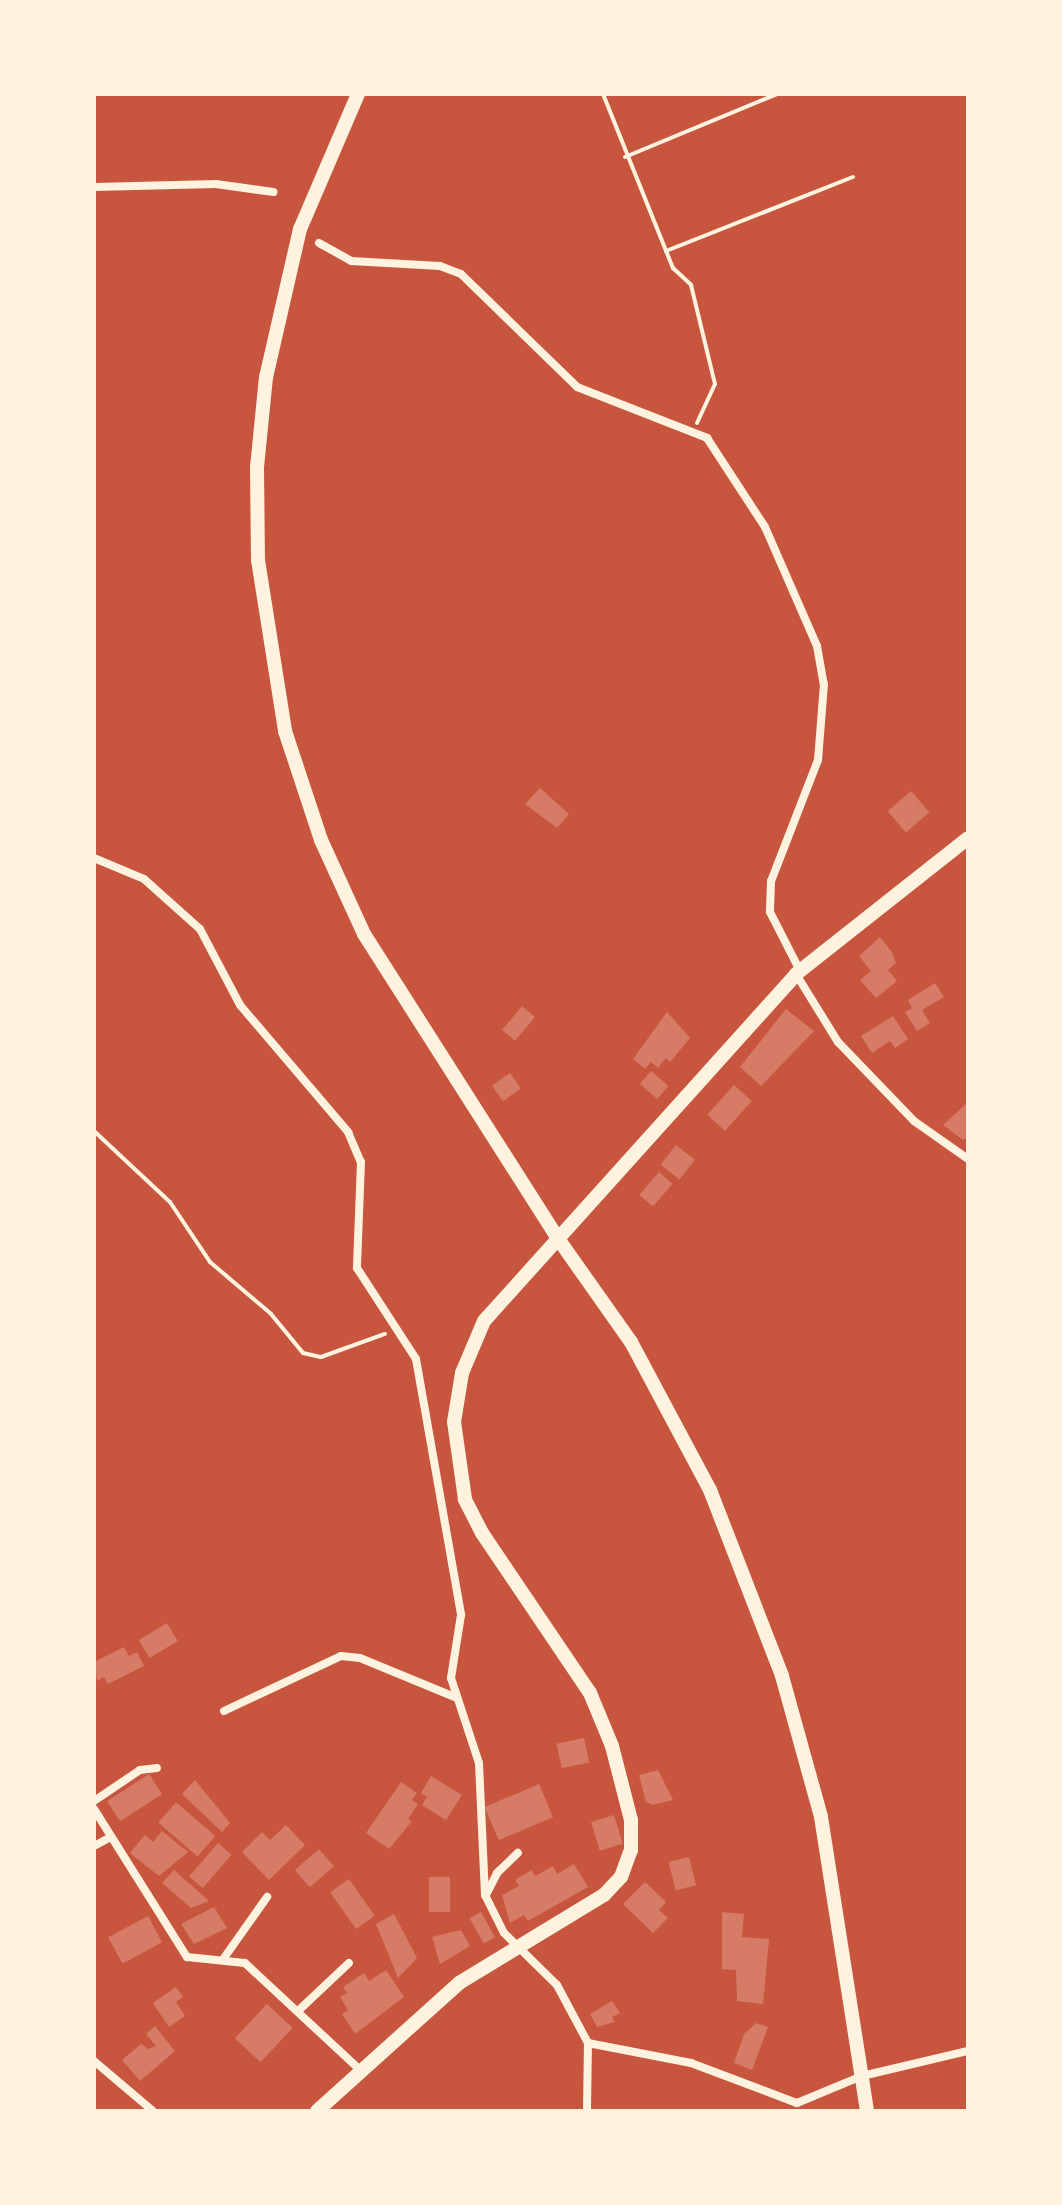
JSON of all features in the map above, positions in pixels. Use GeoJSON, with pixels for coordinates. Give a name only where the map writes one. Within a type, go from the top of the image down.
{"type":"FeatureCollection","features":[{"type":"Feature","properties":{"kind":"main road"},"geometry":{"type":"LineString","coordinates":[[358,94],[300,229],[266,377],[257,498],[258,560],[269,649],[294,758],[321,840],[364,934],[559,1240],[631,1342],[710,1490],[782,1676],[821,1817],[867,2111]]}},
{"type":"Feature","properties":{"kind":"main road"},"geometry":{"type":"LineString","coordinates":[[317,2111],[459,1983],[604,1895],[621,1877],[631,1850],[631,1820],[612,1746],[590,1693],[482,1533],[465,1499],[456,1463],[454,1422],[462,1373],[484,1321],[798,972],[968,838]]}},
{"type":"Feature","properties":{"kind":"street"},"geometry":{"type":"LineString","coordinates":[[94,187],[189,183],[273,192]]}},
{"type":"Feature","properties":{"kind":"street"},"geometry":{"type":"LineString","coordinates":[[319,243],[351,261],[440,266],[461,274],[577,387],[695,429],[707,438],[765,527],[817,646],[824,684],[818,760],[771,881],[770,912],[798,972],[838,1042],[914,1121],[968,1159]]}},
{"type":"Feature","properties":{"kind":"street"},"geometry":{"type":"LineString","coordinates":[[94,858],[144,879],[200,929],[240,1005],[348,1132],[361,1162],[357,1268],[393,1331],[416,1359],[454,1566],[461,1615],[451,1678],[479,1763],[485,1895],[504,1933],[557,1985],[588,2043],[587,2111]]}},
{"type":"Feature","properties":{"kind":"street"},"geometry":{"type":"LineString","coordinates":[[224,1711],[341,1656],[360,1658],[457,1698]]}},
{"type":"Feature","properties":{"kind":"street"},"geometry":{"type":"LineString","coordinates":[[94,1801],[140,1770],[157,1768]]}},
{"type":"Feature","properties":{"kind":"street"},"geometry":{"type":"LineString","coordinates":[[94,1809],[187,1957],[224,1958],[245,1963],[360,2070]]}},
{"type":"Feature","properties":{"kind":"street"},"geometry":{"type":"LineString","coordinates":[[94,1846],[111,1837]]}},
{"type":"Feature","properties":{"kind":"street"},"geometry":{"type":"LineString","coordinates":[[485,1895],[497,1873],[518,1853]]}},
{"type":"Feature","properties":{"kind":"street"},"geometry":{"type":"LineString","coordinates":[[224,1958],[267,1897]]}},
{"type":"Feature","properties":{"kind":"street"},"geometry":{"type":"LineString","coordinates":[[298,2011],[349,1963]]}},
{"type":"Feature","properties":{"kind":"street"},"geometry":{"type":"LineString","coordinates":[[588,2043],[691,2063],[796,2107],[862,2076],[968,2051]]}},
{"type":"Feature","properties":{"kind":"street"},"geometry":{"type":"LineString","coordinates":[[94,2061],[153,2111]]}},
{"type":"Feature","properties":{"kind":"path"},"geometry":{"type":"LineString","coordinates":[[603,94],[625,157],[673,268],[691,285],[715,384],[695,429]]}},
{"type":"Feature","properties":{"kind":"path"},"geometry":{"type":"LineString","coordinates":[[625,157],[777,94]]}},
{"type":"Feature","properties":{"kind":"path"},"geometry":{"type":"LineString","coordinates":[[666,251],[853,177]]}},
{"type":"Feature","properties":{"kind":"path"},"geometry":{"type":"LineString","coordinates":[[94,1131],[170,1202],[210,1262],[271,1314],[303,1353],[321,1357],[393,1331]]}},
{"type":"Feature","properties":{"kind":"building"},"geometry":{"type":"Polygon","coordinates":[[[540,788],[569,814],[557,828],[525,804],[540,788]]]}},
{"type":"Feature","properties":{"kind":"building"},"geometry":{"type":"Polygon","coordinates":[[[911,791],[929,812],[906,832],[888,811],[911,791]]]}},
{"type":"Feature","properties":{"kind":"building"},"geometry":{"type":"Polygon","coordinates":[[[880,937],[892,952],[896,963],[888,970],[897,981],[876,998],[860,980],[871,971],[859,956],[880,937]]]}},
{"type":"Feature","properties":{"kind":"building"},"geometry":{"type":"Polygon","coordinates":[[[935,983],[944,997],[922,1010],[930,1023],[917,1031],[905,1012],[912,1008],[908,1000],[935,983]]]}},
{"type":"Feature","properties":{"kind":"building"},"geometry":{"type":"Polygon","coordinates":[[[522,1006],[535,1017],[515,1041],[502,1030],[522,1006]]]}},
{"type":"Feature","properties":{"kind":"building"},"geometry":{"type":"Polygon","coordinates":[[[786,1009],[814,1031],[761,1086],[740,1067],[786,1009]]]}},
{"type":"Feature","properties":{"kind":"building"},"geometry":{"type":"Polygon","coordinates":[[[667,1012],[690,1038],[670,1062],[666,1058],[658,1068],[651,1062],[645,1069],[633,1059],[667,1012]]]}},
{"type":"Feature","properties":{"kind":"building"},"geometry":{"type":"Polygon","coordinates":[[[893,1016],[908,1039],[895,1048],[890,1041],[872,1053],[861,1036],[893,1016]]]}},
{"type":"Feature","properties":{"kind":"building"},"geometry":{"type":"Polygon","coordinates":[[[651,1071],[668,1086],[657,1099],[640,1084],[651,1071]]]}},
{"type":"Feature","properties":{"kind":"building"},"geometry":{"type":"Polygon","coordinates":[[[510,1073],[521,1089],[503,1101],[492,1086],[510,1073]]]}},
{"type":"Feature","properties":{"kind":"building"},"geometry":{"type":"Polygon","coordinates":[[[734,1085],[752,1101],[725,1131],[707,1115],[734,1085]]]}},
{"type":"Feature","properties":{"kind":"building"},"geometry":{"type":"Polygon","coordinates":[[[968,1102],[968,1137],[963,1140],[943,1125],[968,1102]]]}},
{"type":"Feature","properties":{"kind":"building"},"geometry":{"type":"Polygon","coordinates":[[[676,1145],[695,1160],[680,1179],[661,1165],[676,1145]]]}},
{"type":"Feature","properties":{"kind":"building"},"geometry":{"type":"Polygon","coordinates":[[[659,1172],[673,1184],[653,1206],[639,1195],[659,1172]]]}},
{"type":"Feature","properties":{"kind":"building"},"geometry":{"type":"Polygon","coordinates":[[[167,1623],[178,1641],[150,1658],[139,1640],[167,1623]]]}},
{"type":"Feature","properties":{"kind":"building"},"geometry":{"type":"Polygon","coordinates":[[[124,1647],[129,1656],[137,1652],[144,1666],[108,1684],[104,1677],[97,1681],[94,1662],[124,1647]]]}},
{"type":"Feature","properties":{"kind":"building"},"geometry":{"type":"Polygon","coordinates":[[[584,1738],[589,1762],[562,1768],[557,1744],[584,1738]]]}},
{"type":"Feature","properties":{"kind":"building"},"geometry":{"type":"Polygon","coordinates":[[[658,1770],[673,1800],[653,1805],[646,1802],[639,1775],[658,1770]]]}},
{"type":"Feature","properties":{"kind":"building"},"geometry":{"type":"Polygon","coordinates":[[[149,1774],[162,1794],[120,1821],[107,1801],[149,1774]]]}},
{"type":"Feature","properties":{"kind":"building"},"geometry":{"type":"Polygon","coordinates":[[[431,1776],[462,1795],[446,1820],[422,1805],[427,1797],[421,1793],[431,1776]]]}},
{"type":"Feature","properties":{"kind":"building"},"geometry":{"type":"Polygon","coordinates":[[[195,1780],[230,1823],[222,1832],[182,1794],[195,1780]]]}},
{"type":"Feature","properties":{"kind":"building"},"geometry":{"type":"Polygon","coordinates":[[[401,1782],[417,1793],[412,1800],[418,1804],[408,1819],[412,1821],[389,1849],[366,1833],[401,1782]]]}},
{"type":"Feature","properties":{"kind":"building"},"geometry":{"type":"Polygon","coordinates":[[[539,1784],[553,1817],[499,1840],[485,1807],[539,1784]]]}},
{"type":"Feature","properties":{"kind":"building"},"geometry":{"type":"Polygon","coordinates":[[[176,1802],[215,1836],[198,1856],[158,1822],[176,1802]]]}},
{"type":"Feature","properties":{"kind":"building"},"geometry":{"type":"Polygon","coordinates":[[[614,1815],[623,1844],[600,1851],[591,1822],[614,1815]]]}},
{"type":"Feature","properties":{"kind":"building"},"geometry":{"type":"Polygon","coordinates":[[[286,1825],[305,1845],[269,1880],[242,1852],[262,1832],[270,1840],[286,1825]]]}},
{"type":"Feature","properties":{"kind":"building"},"geometry":{"type":"Polygon","coordinates":[[[162,1831],[188,1852],[159,1876],[130,1853],[145,1835],[153,1842],[162,1831]]]}},
{"type":"Feature","properties":{"kind":"building"},"geometry":{"type":"Polygon","coordinates":[[[218,1843],[232,1855],[203,1888],[189,1876],[218,1843]]]}},
{"type":"Feature","properties":{"kind":"building"},"geometry":{"type":"Polygon","coordinates":[[[319,1849],[334,1866],[310,1887],[295,1870],[319,1849]]]}},
{"type":"Feature","properties":{"kind":"building"},"geometry":{"type":"Polygon","coordinates":[[[689,1857],[696,1885],[676,1890],[669,1862],[689,1857]]]}},
{"type":"Feature","properties":{"kind":"building"},"geometry":{"type":"Polygon","coordinates":[[[574,1864],[588,1887],[528,1921],[524,1915],[510,1923],[502,1895],[519,1886],[515,1880],[532,1870],[535,1876],[553,1866],[557,1874],[574,1864]]]}},
{"type":"Feature","properties":{"kind":"building"},"geometry":{"type":"Polygon","coordinates":[[[174,1870],[209,1901],[191,1908],[162,1883],[174,1870]]]}},
{"type":"Feature","properties":{"kind":"building"},"geometry":{"type":"Polygon","coordinates":[[[429,1877],[450,1877],[450,1912],[429,1912],[429,1877]]]}},
{"type":"Feature","properties":{"kind":"building"},"geometry":{"type":"Polygon","coordinates":[[[349,1879],[375,1916],[356,1929],[330,1892],[349,1879]]]}},
{"type":"Feature","properties":{"kind":"building"},"geometry":{"type":"Polygon","coordinates":[[[645,1882],[666,1902],[659,1910],[668,1918],[653,1933],[623,1904],[645,1882]]]}},
{"type":"Feature","properties":{"kind":"building"},"geometry":{"type":"Polygon","coordinates":[[[214,1907],[227,1928],[194,1944],[181,1924],[214,1907]]]}},
{"type":"Feature","properties":{"kind":"building"},"geometry":{"type":"Polygon","coordinates":[[[481,1912],[495,1937],[484,1944],[470,1918],[481,1912]]]}},
{"type":"Feature","properties":{"kind":"building"},"geometry":{"type":"Polygon","coordinates":[[[722,1912],[744,1914],[742,1937],[769,1939],[763,2004],[737,2001],[736,1970],[722,1969],[722,1912]]]}},
{"type":"Feature","properties":{"kind":"building"},"geometry":{"type":"Polygon","coordinates":[[[394,1914],[417,1958],[398,1978],[376,1924],[394,1914]]]}},
{"type":"Feature","properties":{"kind":"building"},"geometry":{"type":"Polygon","coordinates":[[[148,1916],[162,1942],[122,1964],[108,1937],[148,1916]]]}},
{"type":"Feature","properties":{"kind":"building"},"geometry":{"type":"Polygon","coordinates":[[[461,1930],[470,1946],[440,1964],[432,1937],[461,1930]]]}},
{"type":"Feature","properties":{"kind":"building"},"geometry":{"type":"Polygon","coordinates":[[[386,1970],[404,1997],[355,2034],[342,2014],[348,2010],[340,1997],[347,1993],[343,1987],[364,1973],[369,1981],[386,1970]]]}},
{"type":"Feature","properties":{"kind":"building"},"geometry":{"type":"Polygon","coordinates":[[[176,1987],[183,1997],[176,2002],[185,2016],[169,2027],[153,2003],[176,1987]]]}},
{"type":"Feature","properties":{"kind":"building"},"geometry":{"type":"Polygon","coordinates":[[[612,2001],[620,2013],[612,2017],[615,2022],[597,2027],[590,2014],[612,2001]]]}},
{"type":"Feature","properties":{"kind":"building"},"geometry":{"type":"Polygon","coordinates":[[[267,2004],[293,2028],[261,2062],[235,2038],[267,2004]]]}},
{"type":"Feature","properties":{"kind":"building"},"geometry":{"type":"Polygon","coordinates":[[[756,2023],[768,2027],[752,2070],[734,2063],[744,2034],[756,2023]]]}},
{"type":"Feature","properties":{"kind":"building"},"geometry":{"type":"Polygon","coordinates":[[[155,2026],[175,2051],[140,2081],[122,2060],[141,2044],[148,2049],[156,2046],[146,2034],[155,2026]]]}}]}
